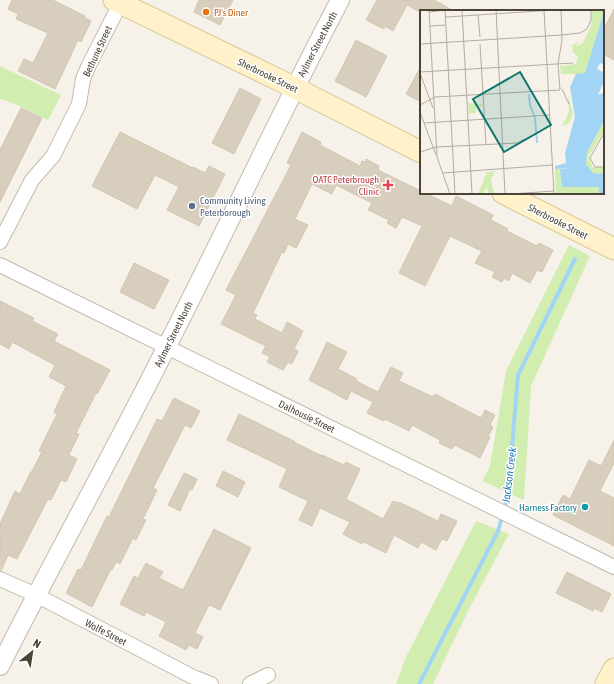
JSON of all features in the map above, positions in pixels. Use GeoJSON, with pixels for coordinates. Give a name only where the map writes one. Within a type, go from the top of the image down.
{"type":"FeatureCollection","features":[{"type":"Feature","properties":{"kind":"main road","name":"Sherbrooke Street"},"geometry":{"type":"LineString","coordinates":[[119,1],[420,151]]}},
{"type":"Feature","properties":{"kind":"main road","name":"Sherbrooke Street"},"geometry":{"type":"LineString","coordinates":[[505,194],[614,249]]}},
{"type":"Feature","properties":{"kind":"main road"},"geometry":{"type":"LineString","coordinates":[[606,684],[614,669]]}},
{"type":"Feature","properties":{"kind":"street","name":"Aylmer Street North"},"geometry":{"type":"LineString","coordinates":[[0,666],[167,347],[294,88],[340,0]]}},
{"type":"Feature","properties":{"kind":"street","name":"Bethune Street"},"geometry":{"type":"LineString","coordinates":[[0,242],[32,180],[53,156],[79,104],[83,79],[119,1]]}},
{"type":"Feature","properties":{"kind":"street","name":"Dalhousie Street"},"geometry":{"type":"LineString","coordinates":[[0,265],[614,567]]}},
{"type":"Feature","properties":{"kind":"street","name":"Wolfe Street"},"geometry":{"type":"LineString","coordinates":[[0,579],[36,595],[193,677],[212,684]]}},
{"type":"Feature","properties":{"kind":"street"},"geometry":{"type":"LineString","coordinates":[[250,684],[268,675]]}},
{"type":"Feature","properties":{"kind":"green space"},"geometry":{"type":"Polygon","coordinates":[[[0,66],[61,95],[48,120],[13,103],[0,99],[0,66]]]}},
{"type":"Feature","properties":{"kind":"green space"},"geometry":{"type":"Polygon","coordinates":[[[569,245],[590,256],[531,386],[524,500],[482,481],[490,466],[506,371],[569,245]]]}},
{"type":"Feature","properties":{"kind":"green space"},"geometry":{"type":"Polygon","coordinates":[[[476,521],[509,534],[469,609],[433,684],[396,684],[405,659],[476,521]]]}},
{"type":"Feature","properties":{"kind":"building"},"geometry":{"type":"Polygon","coordinates":[[[12,0],[53,0],[85,16],[85,18],[91,21],[81,42],[78,40],[55,89],[18,71],[24,59],[33,63],[48,33],[16,19],[18,14],[8,9],[12,0]]]}},
{"type":"Feature","properties":{"kind":"building"},"geometry":{"type":"Polygon","coordinates":[[[199,0],[233,0],[220,25],[194,12],[199,0]]]}},
{"type":"Feature","properties":{"kind":"building"},"geometry":{"type":"Polygon","coordinates":[[[377,0],[434,0],[452,10],[418,11],[407,5],[393,31],[385,26],[384,29],[366,20],[377,0]]]}},
{"type":"Feature","properties":{"kind":"building"},"geometry":{"type":"Polygon","coordinates":[[[614,9],[614,60],[604,55],[604,29],[614,9]]]}},
{"type":"Feature","properties":{"kind":"building"},"geometry":{"type":"Polygon","coordinates":[[[356,40],[387,56],[366,97],[335,81],[356,40]]]}},
{"type":"Feature","properties":{"kind":"building"},"geometry":{"type":"Polygon","coordinates":[[[420,68],[420,101],[406,94],[420,68]]]}},
{"type":"Feature","properties":{"kind":"building"},"geometry":{"type":"Polygon","coordinates":[[[240,88],[261,99],[234,154],[212,143],[240,88]]]}},
{"type":"Feature","properties":{"kind":"building"},"geometry":{"type":"Polygon","coordinates":[[[21,108],[42,118],[0,202],[0,150],[21,108]]]}},
{"type":"Feature","properties":{"kind":"building"},"geometry":{"type":"Polygon","coordinates":[[[120,132],[205,173],[209,166],[225,174],[199,226],[167,210],[179,187],[155,175],[137,209],[92,186],[120,132]]]}},
{"type":"Feature","properties":{"kind":"building"},"geometry":{"type":"Polygon","coordinates":[[[302,132],[321,142],[320,145],[360,166],[362,161],[365,162],[366,159],[379,166],[378,170],[420,191],[420,194],[427,194],[452,206],[456,196],[493,215],[491,220],[508,229],[507,231],[537,246],[539,243],[553,250],[542,272],[537,270],[530,283],[512,273],[509,281],[504,278],[502,282],[492,277],[495,272],[475,263],[482,251],[450,236],[425,286],[399,273],[422,226],[402,217],[396,228],[387,223],[389,220],[368,210],[372,203],[336,185],[332,194],[312,184],[295,219],[308,225],[296,248],[288,244],[284,253],[282,252],[253,313],[257,315],[255,319],[282,333],[287,322],[303,331],[294,349],[298,351],[292,364],[288,362],[283,370],[267,362],[270,357],[262,353],[266,346],[221,324],[236,295],[226,290],[291,165],[287,163],[302,132]]]}},
{"type":"Feature","properties":{"kind":"building"},"geometry":{"type":"Polygon","coordinates":[[[134,263],[169,280],[154,309],[120,292],[134,263]]]}},
{"type":"Feature","properties":{"kind":"building"},"geometry":{"type":"Polygon","coordinates":[[[0,301],[34,318],[32,321],[58,334],[54,341],[110,370],[97,394],[96,393],[76,433],[79,434],[69,455],[77,459],[66,482],[61,480],[51,500],[48,499],[17,559],[8,555],[1,571],[0,524],[15,491],[20,494],[42,452],[39,451],[57,414],[54,412],[66,386],[49,377],[55,365],[12,342],[9,349],[0,344],[0,301]]]}},
{"type":"Feature","properties":{"kind":"building"},"geometry":{"type":"Polygon","coordinates":[[[327,342],[347,352],[338,369],[357,379],[356,381],[378,392],[391,367],[403,373],[399,381],[433,397],[435,394],[481,418],[485,410],[495,415],[490,425],[493,427],[488,437],[490,437],[480,458],[455,445],[452,449],[439,443],[440,440],[412,425],[409,431],[385,419],[384,421],[367,413],[373,402],[351,391],[347,400],[309,380],[327,342]]]}},
{"type":"Feature","properties":{"kind":"building"},"geometry":{"type":"Polygon","coordinates":[[[174,398],[200,411],[191,428],[185,425],[153,488],[157,490],[143,519],[146,520],[136,540],[133,538],[120,564],[116,562],[112,570],[111,569],[92,607],[66,593],[78,569],[81,570],[107,516],[109,517],[157,419],[162,421],[174,398]]]}},
{"type":"Feature","properties":{"kind":"building"},"geometry":{"type":"Polygon","coordinates":[[[239,414],[322,456],[344,465],[346,462],[360,469],[346,499],[383,519],[393,501],[399,502],[438,521],[441,514],[457,521],[447,541],[442,539],[436,550],[421,542],[418,548],[394,535],[386,553],[364,542],[362,544],[343,534],[350,522],[320,508],[312,526],[299,520],[308,501],[279,487],[287,469],[227,440],[239,414]]]}},
{"type":"Feature","properties":{"kind":"building","name":"Harness Factory"},"geometry":{"type":"Polygon","coordinates":[[[614,440],[614,463],[600,491],[614,498],[614,546],[553,515],[563,495],[570,499],[589,460],[601,466],[614,440]]]}},
{"type":"Feature","properties":{"kind":"building"},"geometry":{"type":"Polygon","coordinates":[[[223,471],[245,482],[238,497],[216,486],[223,471]]]}},
{"type":"Feature","properties":{"kind":"building"},"geometry":{"type":"Polygon","coordinates":[[[184,473],[197,479],[192,490],[190,489],[180,511],[168,505],[184,473]]]}},
{"type":"Feature","properties":{"kind":"building"},"geometry":{"type":"Polygon","coordinates":[[[214,529],[251,548],[220,610],[209,605],[195,633],[203,637],[197,649],[189,645],[186,650],[159,636],[166,622],[146,612],[144,616],[120,604],[134,576],[138,578],[146,563],[163,572],[159,578],[183,590],[214,529]]]}},
{"type":"Feature","properties":{"kind":"building"},"geometry":{"type":"Polygon","coordinates":[[[567,572],[611,594],[602,612],[594,608],[593,611],[556,593],[567,572]]]}},
{"type":"Feature","properties":{"kind":"waterway","name":"Jackson Creek"},"geometry":{"type":"LineString","coordinates":[[419,684],[498,531],[508,496],[518,375],[575,259]]}},
{"type":"Feature","properties":{"kind":"place","name":"PJ's Diner"},"geometry":{"type":"Point","coordinates":[206,12]}},
{"type":"Feature","properties":{"kind":"place","name":"OATC Peterbrough Clinic"},"geometry":{"type":"Point","coordinates":[388,185]}},
{"type":"Feature","properties":{"kind":"place","name":"Community Living Peterborough"},"geometry":{"type":"Point","coordinates":[192,206]}},
{"type":"Feature","properties":{"kind":"place","name":"Harness Factory"},"geometry":{"type":"Point","coordinates":[585,507]}}]}
